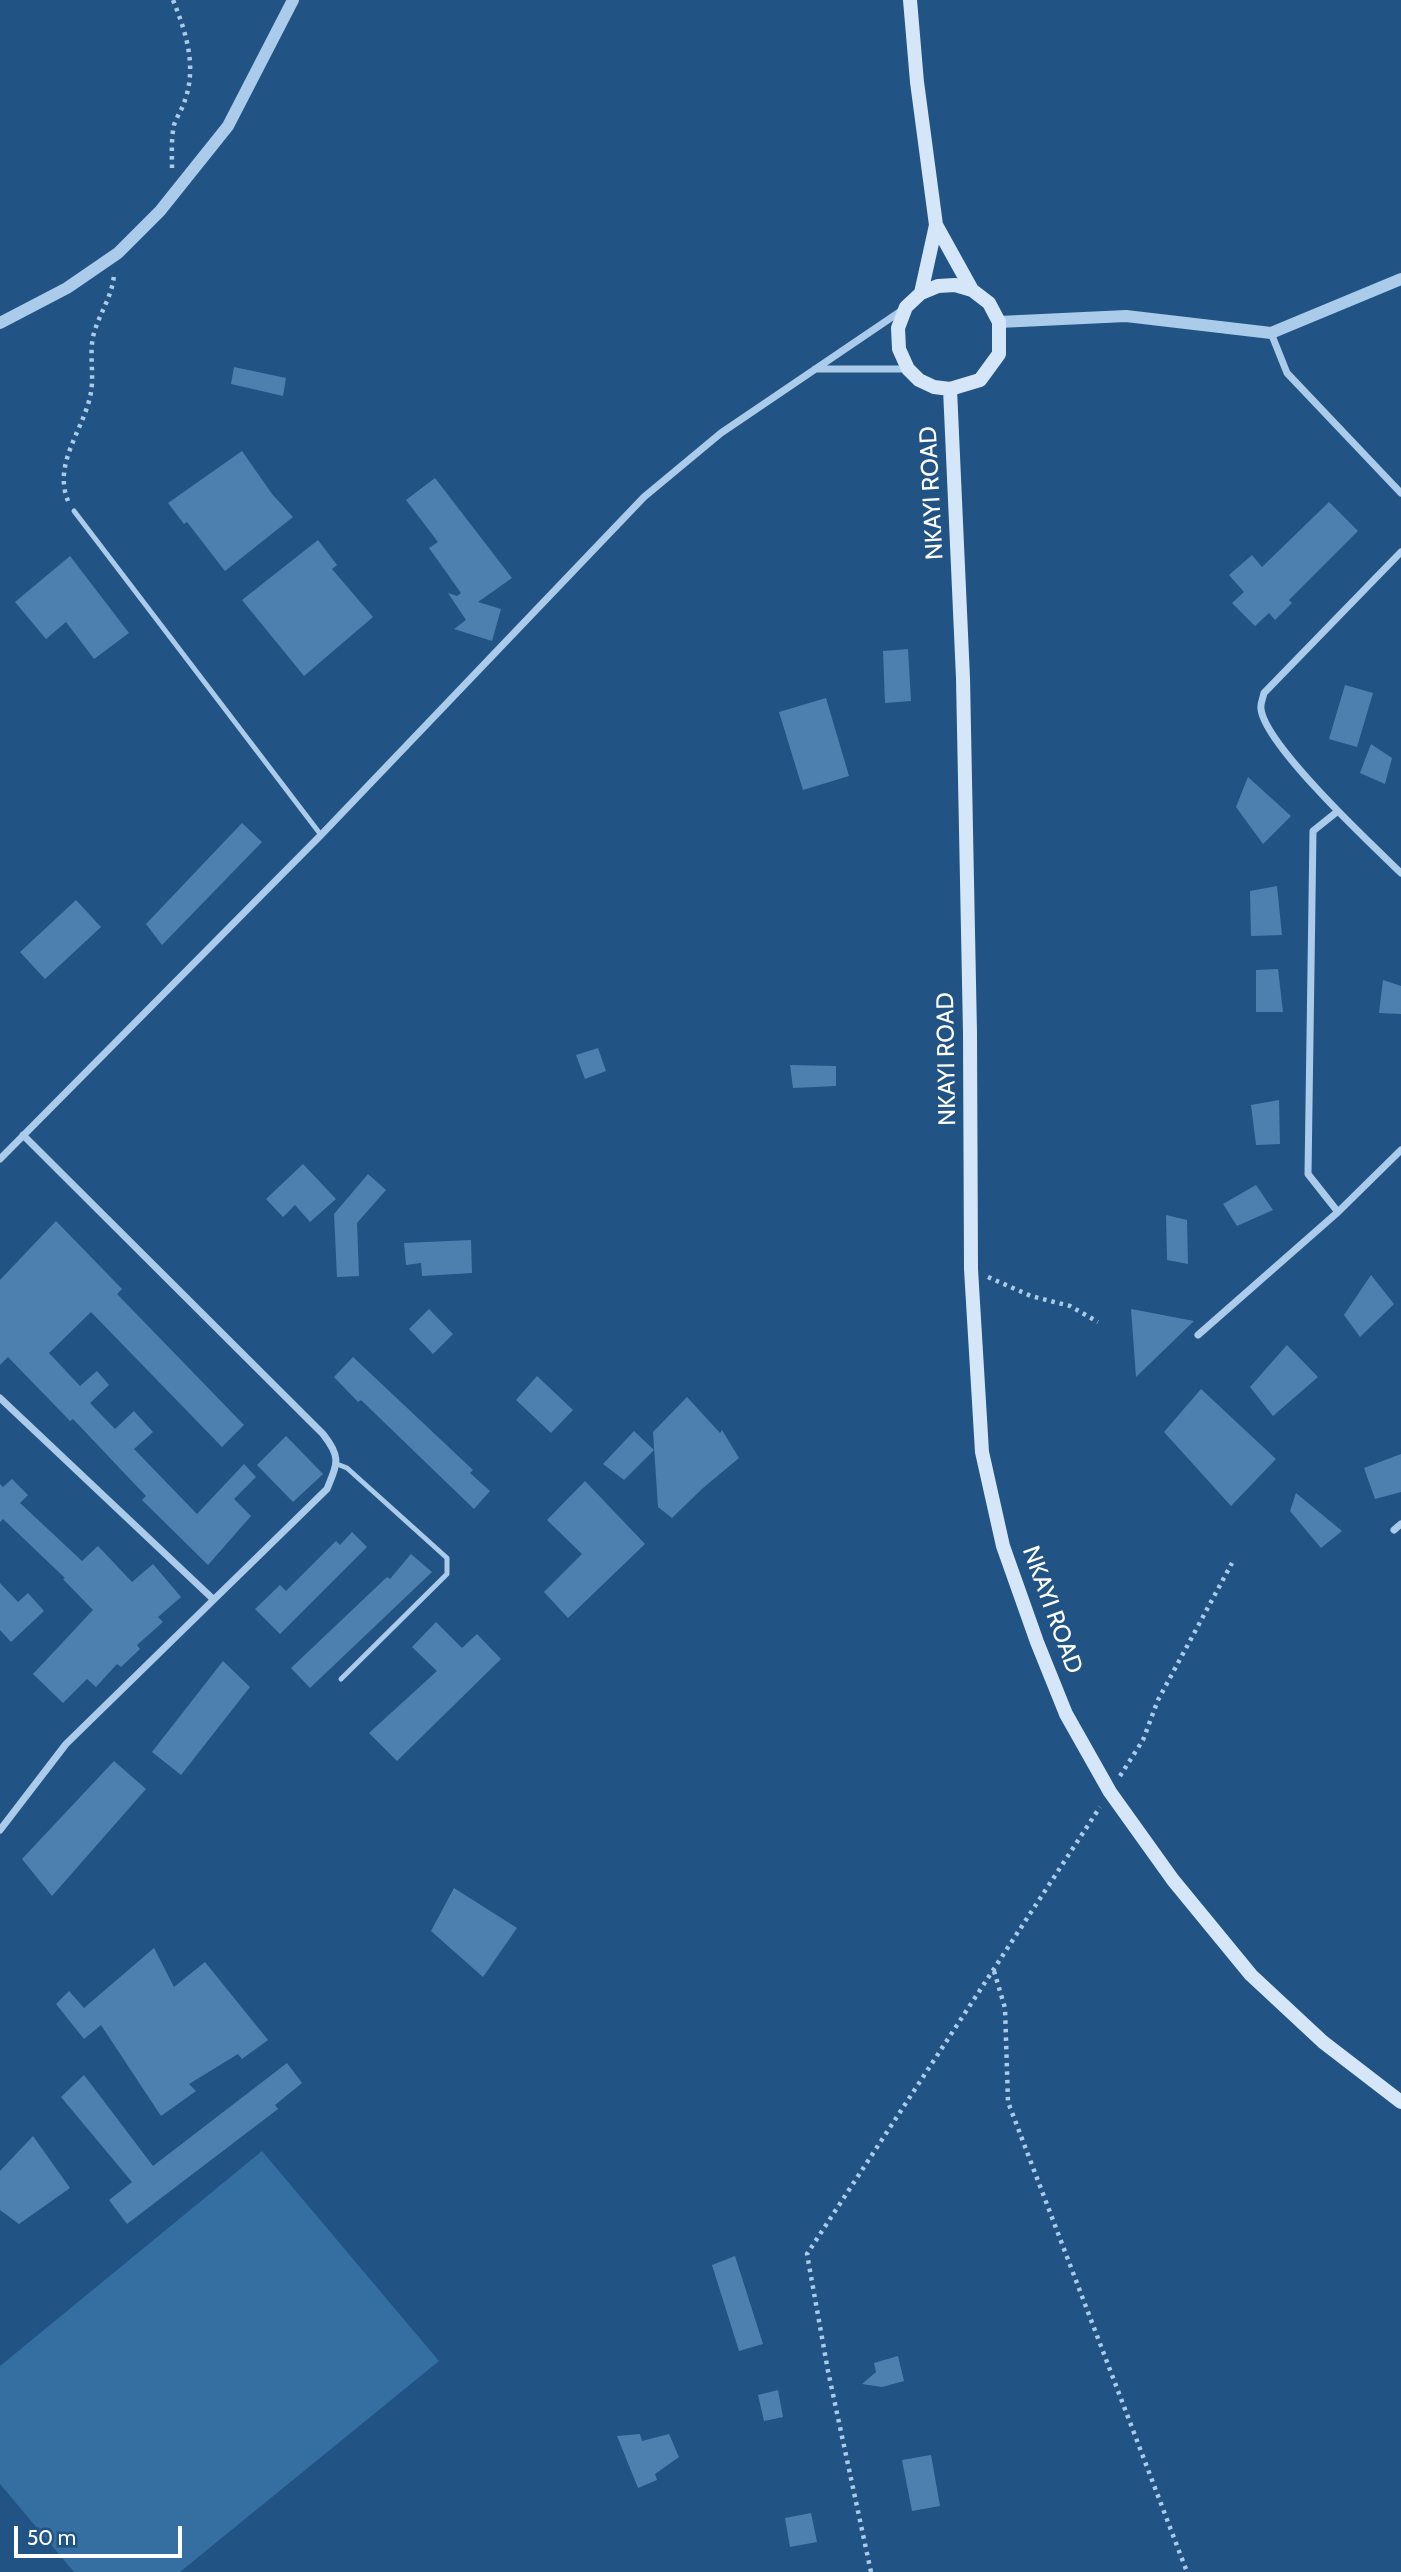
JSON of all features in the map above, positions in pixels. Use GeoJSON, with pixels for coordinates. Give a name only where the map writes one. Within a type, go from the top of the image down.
{"type":"FeatureCollection","features":[{"type":"Feature","properties":{"kind":"main road"},"geometry":{"type":"LineString","coordinates":[[910,0],[917,82],[936,225],[921,293]]}},
{"type":"Feature","properties":{"kind":"main road"},"geometry":{"type":"LineString","coordinates":[[936,225],[972,290]]}},
{"type":"Feature","properties":{"kind":"main road"},"geometry":{"type":"LineString","coordinates":[[908,369],[899,349],[898,327],[906,307],[921,293],[938,286],[956,285],[972,290],[989,303],[999,322]]}},
{"type":"Feature","properties":{"kind":"main road","name":"NKAYI ROAD"},"geometry":{"type":"LineString","coordinates":[[908,369],[919,380],[934,387],[950,389],[980,380],[999,354],[999,322]]}},
{"type":"Feature","properties":{"kind":"main road","name":"NKAYI ROAD"},"geometry":{"type":"LineString","coordinates":[[950,389],[963,678],[971,1032],[971,1269],[982,1452],[1003,1546],[1066,1714],[1110,1792],[1172,1880],[1251,1975],[1323,2042],[1401,2102]]}},
{"type":"Feature","properties":{"kind":"street"},"geometry":{"type":"LineString","coordinates":[[0,323],[67,288],[118,253],[160,211],[228,126],[293,0]]}},
{"type":"Feature","properties":{"kind":"street"},"geometry":{"type":"LineString","coordinates":[[999,322],[1126,316],[1271,333],[1401,279]]}},
{"type":"Feature","properties":{"kind":"street"},"geometry":{"type":"LineString","coordinates":[[0,1159],[321,835],[644,497],[721,433],[906,307]]}},
{"type":"Feature","properties":{"kind":"street"},"geometry":{"type":"LineString","coordinates":[[1271,333],[1287,373],[1401,493]]}},
{"type":"Feature","properties":{"kind":"street"},"geometry":{"type":"LineString","coordinates":[[815,369],[908,369]]}},
{"type":"Feature","properties":{"kind":"street"},"geometry":{"type":"LineString","coordinates":[[1401,552],[1264,693],[1260,708],[1267,727],[1278,743],[1338,811],[1401,873]]}},
{"type":"Feature","properties":{"kind":"street"},"geometry":{"type":"LineString","coordinates":[[1338,811],[1313,831],[1308,1174],[1338,1212]]}},
{"type":"Feature","properties":{"kind":"street"},"geometry":{"type":"LineString","coordinates":[[0,1830],[66,1744],[327,1489],[337,1464],[336,1451],[323,1434],[23,1135]]}},
{"type":"Feature","properties":{"kind":"street"},"geometry":{"type":"LineString","coordinates":[[1198,1335],[1338,1212],[1401,1150]]}},
{"type":"Feature","properties":{"kind":"street"},"geometry":{"type":"LineString","coordinates":[[0,1398],[213,1599]]}},
{"type":"Feature","properties":{"kind":"street"},"geometry":{"type":"LineString","coordinates":[[1394,1530],[1401,1524]]}},
{"type":"Feature","properties":{"kind":"lane"},"geometry":{"type":"LineString","coordinates":[[74,511],[321,835]]}},
{"type":"Feature","properties":{"kind":"lane"},"geometry":{"type":"LineString","coordinates":[[337,1464],[347,1468],[447,1558],[447,1574],[341,1679]]}},
{"type":"Feature","properties":{"kind":"path"},"geometry":{"type":"LineString","coordinates":[[173,0],[184,27],[191,60],[186,98],[174,124],[173,192]]}},
{"type":"Feature","properties":{"kind":"path"},"geometry":{"type":"LineString","coordinates":[[74,511],[66,499],[66,458],[90,398],[93,335],[113,286],[118,253]]}},
{"type":"Feature","properties":{"kind":"path"},"geometry":{"type":"LineString","coordinates":[[971,1269],[1031,1296],[1070,1306],[1098,1322]]}},
{"type":"Feature","properties":{"kind":"path"},"geometry":{"type":"LineString","coordinates":[[871,2572],[828,2371],[807,2255],[1143,1740],[1158,1700],[1232,1563]]}},
{"type":"Feature","properties":{"kind":"path"},"geometry":{"type":"LineString","coordinates":[[993,1970],[1005,2008],[1008,2102],[1186,2572]]}},
{"type":"Feature","properties":{"kind":"shaded area"},"geometry":{"type":"Polygon","coordinates":[[[262,2151],[439,2361],[180,2572],[74,2572],[0,2484],[0,2366],[262,2151]]]}},
{"type":"Feature","properties":{"kind":"building"},"geometry":{"type":"Polygon","coordinates":[[[234,367],[286,378],[283,396],[231,384],[234,367]]]}},
{"type":"Feature","properties":{"kind":"building"},"geometry":{"type":"Polygon","coordinates":[[[242,451],[272,494],[293,517],[225,571],[187,522],[184,524],[168,503],[242,451]]]}},
{"type":"Feature","properties":{"kind":"building"},"geometry":{"type":"Polygon","coordinates":[[[435,478],[512,578],[478,602],[501,609],[492,641],[454,629],[466,620],[448,593],[457,596],[461,593],[429,548],[438,542],[406,500],[435,478]]]}},
{"type":"Feature","properties":{"kind":"building"},"geometry":{"type":"Polygon","coordinates":[[[1329,502],[1358,531],[1289,600],[1292,603],[1275,620],[1269,613],[1255,626],[1232,603],[1244,592],[1229,575],[1252,555],[1262,567],[1329,502]]]}},
{"type":"Feature","properties":{"kind":"building"},"geometry":{"type":"Polygon","coordinates":[[[318,540],[337,565],[332,569],[373,617],[304,676],[242,600],[318,540]]]}},
{"type":"Feature","properties":{"kind":"building"},"geometry":{"type":"Polygon","coordinates":[[[70,556],[129,633],[94,659],[66,622],[46,639],[15,602],[70,556]]]}},
{"type":"Feature","properties":{"kind":"building"},"geometry":{"type":"Polygon","coordinates":[[[908,649],[911,701],[885,703],[883,651],[908,649]]]}},
{"type":"Feature","properties":{"kind":"building"},"geometry":{"type":"Polygon","coordinates":[[[1345,685],[1373,693],[1357,747],[1329,739],[1345,685]]]}},
{"type":"Feature","properties":{"kind":"building"},"geometry":{"type":"Polygon","coordinates":[[[826,698],[849,776],[803,790],[779,712],[826,698]]]}},
{"type":"Feature","properties":{"kind":"building"},"geometry":{"type":"Polygon","coordinates":[[[1371,744],[1392,758],[1385,784],[1360,773],[1371,744]]]}},
{"type":"Feature","properties":{"kind":"building"},"geometry":{"type":"Polygon","coordinates":[[[1248,777],[1291,816],[1263,844],[1236,807],[1248,777]]]}},
{"type":"Feature","properties":{"kind":"building"},"geometry":{"type":"Polygon","coordinates":[[[242,823],[262,842],[162,945],[146,924],[242,823]]]}},
{"type":"Feature","properties":{"kind":"building"},"geometry":{"type":"Polygon","coordinates":[[[1277,886],[1282,935],[1251,936],[1250,891],[1277,886]]]}},
{"type":"Feature","properties":{"kind":"building"},"geometry":{"type":"Polygon","coordinates":[[[76,900],[101,927],[45,979],[20,952],[76,900]]]}},
{"type":"Feature","properties":{"kind":"building"},"geometry":{"type":"Polygon","coordinates":[[[1278,969],[1283,1012],[1256,1012],[1256,970],[1278,969]]]}},
{"type":"Feature","properties":{"kind":"building"},"geometry":{"type":"Polygon","coordinates":[[[1383,980],[1401,986],[1401,1014],[1379,1013],[1383,980]]]}},
{"type":"Feature","properties":{"kind":"building"},"geometry":{"type":"Polygon","coordinates":[[[598,1048],[606,1071],[585,1079],[576,1055],[598,1048]]]}},
{"type":"Feature","properties":{"kind":"building"},"geometry":{"type":"Polygon","coordinates":[[[790,1065],[836,1066],[836,1086],[793,1088],[790,1065]]]}},
{"type":"Feature","properties":{"kind":"building"},"geometry":{"type":"Polygon","coordinates":[[[1279,1100],[1280,1144],[1256,1145],[1251,1105],[1279,1100]]]}},
{"type":"Feature","properties":{"kind":"building"},"geometry":{"type":"Polygon","coordinates":[[[303,1164],[336,1199],[310,1222],[295,1205],[283,1217],[266,1199],[303,1164]]]}},
{"type":"Feature","properties":{"kind":"building"},"geometry":{"type":"Polygon","coordinates":[[[368,1174],[386,1190],[357,1223],[359,1276],[337,1277],[334,1214],[368,1174]]]}},
{"type":"Feature","properties":{"kind":"building"},"geometry":{"type":"Polygon","coordinates":[[[1256,1185],[1273,1210],[1237,1226],[1223,1204],[1256,1185]]]}},
{"type":"Feature","properties":{"kind":"building"},"geometry":{"type":"Polygon","coordinates":[[[1166,1215],[1187,1220],[1188,1264],[1167,1260],[1166,1215]]]}},
{"type":"Feature","properties":{"kind":"building"},"geometry":{"type":"Polygon","coordinates":[[[56,1221],[122,1289],[117,1294],[244,1425],[222,1447],[91,1312],[49,1353],[80,1386],[97,1371],[109,1385],[90,1403],[115,1429],[134,1411],[153,1432],[134,1449],[197,1514],[244,1464],[256,1477],[234,1499],[251,1516],[208,1565],[142,1500],[146,1496],[73,1419],[70,1421],[8,1357],[0,1365],[0,1280],[56,1221]]]}},
{"type":"Feature","properties":{"kind":"building"},"geometry":{"type":"Polygon","coordinates":[[[471,1240],[472,1273],[422,1276],[421,1263],[406,1265],[404,1243],[471,1240]]]}},
{"type":"Feature","properties":{"kind":"building"},"geometry":{"type":"Polygon","coordinates":[[[1371,1275],[1394,1304],[1360,1337],[1344,1315],[1371,1275]]]}},
{"type":"Feature","properties":{"kind":"building"},"geometry":{"type":"Polygon","coordinates":[[[429,1309],[453,1334],[433,1354],[409,1329],[429,1309]]]}},
{"type":"Feature","properties":{"kind":"building"},"geometry":{"type":"Polygon","coordinates":[[[1131,1309],[1194,1321],[1136,1377],[1131,1309]]]}},
{"type":"Feature","properties":{"kind":"building"},"geometry":{"type":"Polygon","coordinates":[[[1287,1345],[1318,1377],[1273,1416],[1250,1387],[1287,1345]]]}},
{"type":"Feature","properties":{"kind":"building"},"geometry":{"type":"Polygon","coordinates":[[[353,1357],[473,1470],[470,1473],[490,1491],[474,1509],[334,1377],[353,1357]]]}},
{"type":"Feature","properties":{"kind":"building"},"geometry":{"type":"Polygon","coordinates":[[[537,1376],[573,1410],[551,1433],[516,1400],[537,1376]]]}},
{"type":"Feature","properties":{"kind":"building"},"geometry":{"type":"Polygon","coordinates":[[[1201,1389],[1276,1459],[1231,1506],[1164,1432],[1201,1389]]]}},
{"type":"Feature","properties":{"kind":"building"},"geometry":{"type":"Polygon","coordinates":[[[687,1397],[720,1433],[722,1430],[739,1458],[672,1518],[658,1507],[653,1432],[687,1397]]]}},
{"type":"Feature","properties":{"kind":"building"},"geometry":{"type":"Polygon","coordinates":[[[634,1431],[654,1450],[624,1480],[603,1464],[634,1431]]]}},
{"type":"Feature","properties":{"kind":"building"},"geometry":{"type":"Polygon","coordinates":[[[286,1436],[323,1474],[293,1502],[257,1465],[286,1436]]]}},
{"type":"Feature","properties":{"kind":"building"},"geometry":{"type":"Polygon","coordinates":[[[1401,1454],[1401,1492],[1375,1499],[1364,1468],[1401,1454]]]}},
{"type":"Feature","properties":{"kind":"building"},"geometry":{"type":"Polygon","coordinates":[[[12,1479],[28,1495],[20,1503],[82,1561],[98,1546],[132,1582],[153,1564],[181,1597],[158,1617],[163,1622],[137,1645],[140,1649],[121,1667],[117,1664],[96,1687],[87,1679],[63,1703],[33,1674],[93,1610],[63,1579],[65,1578],[3,1519],[0,1522],[0,1484],[3,1487],[12,1479]]]}},
{"type":"Feature","properties":{"kind":"building"},"geometry":{"type":"Polygon","coordinates":[[[585,1481],[645,1544],[568,1618],[544,1592],[582,1554],[547,1520],[585,1481]]]}},
{"type":"Feature","properties":{"kind":"building"},"geometry":{"type":"Polygon","coordinates":[[[1296,1493],[1342,1531],[1321,1548],[1290,1511],[1296,1493]]]}},
{"type":"Feature","properties":{"kind":"building"},"geometry":{"type":"Polygon","coordinates":[[[352,1532],[367,1547],[280,1634],[255,1609],[280,1585],[286,1591],[336,1541],[340,1545],[352,1532]]]}},
{"type":"Feature","properties":{"kind":"building"},"geometry":{"type":"Polygon","coordinates":[[[411,1554],[432,1572],[310,1688],[291,1668],[387,1577],[390,1579],[411,1554]]]}},
{"type":"Feature","properties":{"kind":"building"},"geometry":{"type":"Polygon","coordinates":[[[0,1583],[18,1602],[28,1593],[44,1611],[11,1642],[0,1630],[0,1583]]]}},
{"type":"Feature","properties":{"kind":"building"},"geometry":{"type":"Polygon","coordinates":[[[436,1622],[462,1648],[477,1634],[501,1659],[397,1761],[369,1733],[437,1671],[412,1647],[436,1622]]]}},
{"type":"Feature","properties":{"kind":"building"},"geometry":{"type":"Polygon","coordinates":[[[223,1661],[250,1687],[181,1775],[152,1752],[223,1661]]]}},
{"type":"Feature","properties":{"kind":"building"},"geometry":{"type":"Polygon","coordinates":[[[114,1761],[146,1789],[52,1896],[22,1859],[114,1761]]]}},
{"type":"Feature","properties":{"kind":"building"},"geometry":{"type":"Polygon","coordinates":[[[454,1888],[517,1928],[483,1977],[431,1931],[454,1888]]]}},
{"type":"Feature","properties":{"kind":"building"},"geometry":{"type":"Polygon","coordinates":[[[154,1948],[174,1987],[205,1962],[268,2040],[242,2059],[238,2054],[189,2084],[196,2091],[161,2116],[101,2025],[84,2039],[56,2004],[69,1991],[84,2008],[154,1948]]]}},
{"type":"Feature","properties":{"kind":"building"},"geometry":{"type":"Polygon","coordinates":[[[287,2063],[302,2083],[275,2105],[278,2109],[127,2224],[109,2200],[132,2182],[61,2097],[84,2075],[153,2166],[287,2063]]]}},
{"type":"Feature","properties":{"kind":"building"},"geometry":{"type":"Polygon","coordinates":[[[33,2136],[70,2188],[19,2224],[0,2210],[0,2171],[33,2136]]]}},
{"type":"Feature","properties":{"kind":"building"},"geometry":{"type":"Polygon","coordinates":[[[735,2256],[763,2344],[739,2351],[712,2265],[735,2256]]]}},
{"type":"Feature","properties":{"kind":"building"},"geometry":{"type":"Polygon","coordinates":[[[898,2356],[904,2381],[882,2387],[862,2384],[876,2372],[874,2363],[898,2356]]]}},
{"type":"Feature","properties":{"kind":"building"},"geometry":{"type":"Polygon","coordinates":[[[778,2390],[783,2417],[764,2421],[758,2395],[778,2390]]]}},
{"type":"Feature","properties":{"kind":"building"},"geometry":{"type":"Polygon","coordinates":[[[640,2434],[642,2441],[669,2434],[679,2457],[655,2474],[657,2480],[638,2488],[617,2436],[640,2434]]]}},
{"type":"Feature","properties":{"kind":"building"},"geometry":{"type":"Polygon","coordinates":[[[931,2455],[940,2506],[912,2511],[902,2460],[931,2455]]]}},
{"type":"Feature","properties":{"kind":"building"},"geometry":{"type":"Polygon","coordinates":[[[811,2513],[817,2542],[790,2547],[785,2518],[811,2513]]]}}]}
